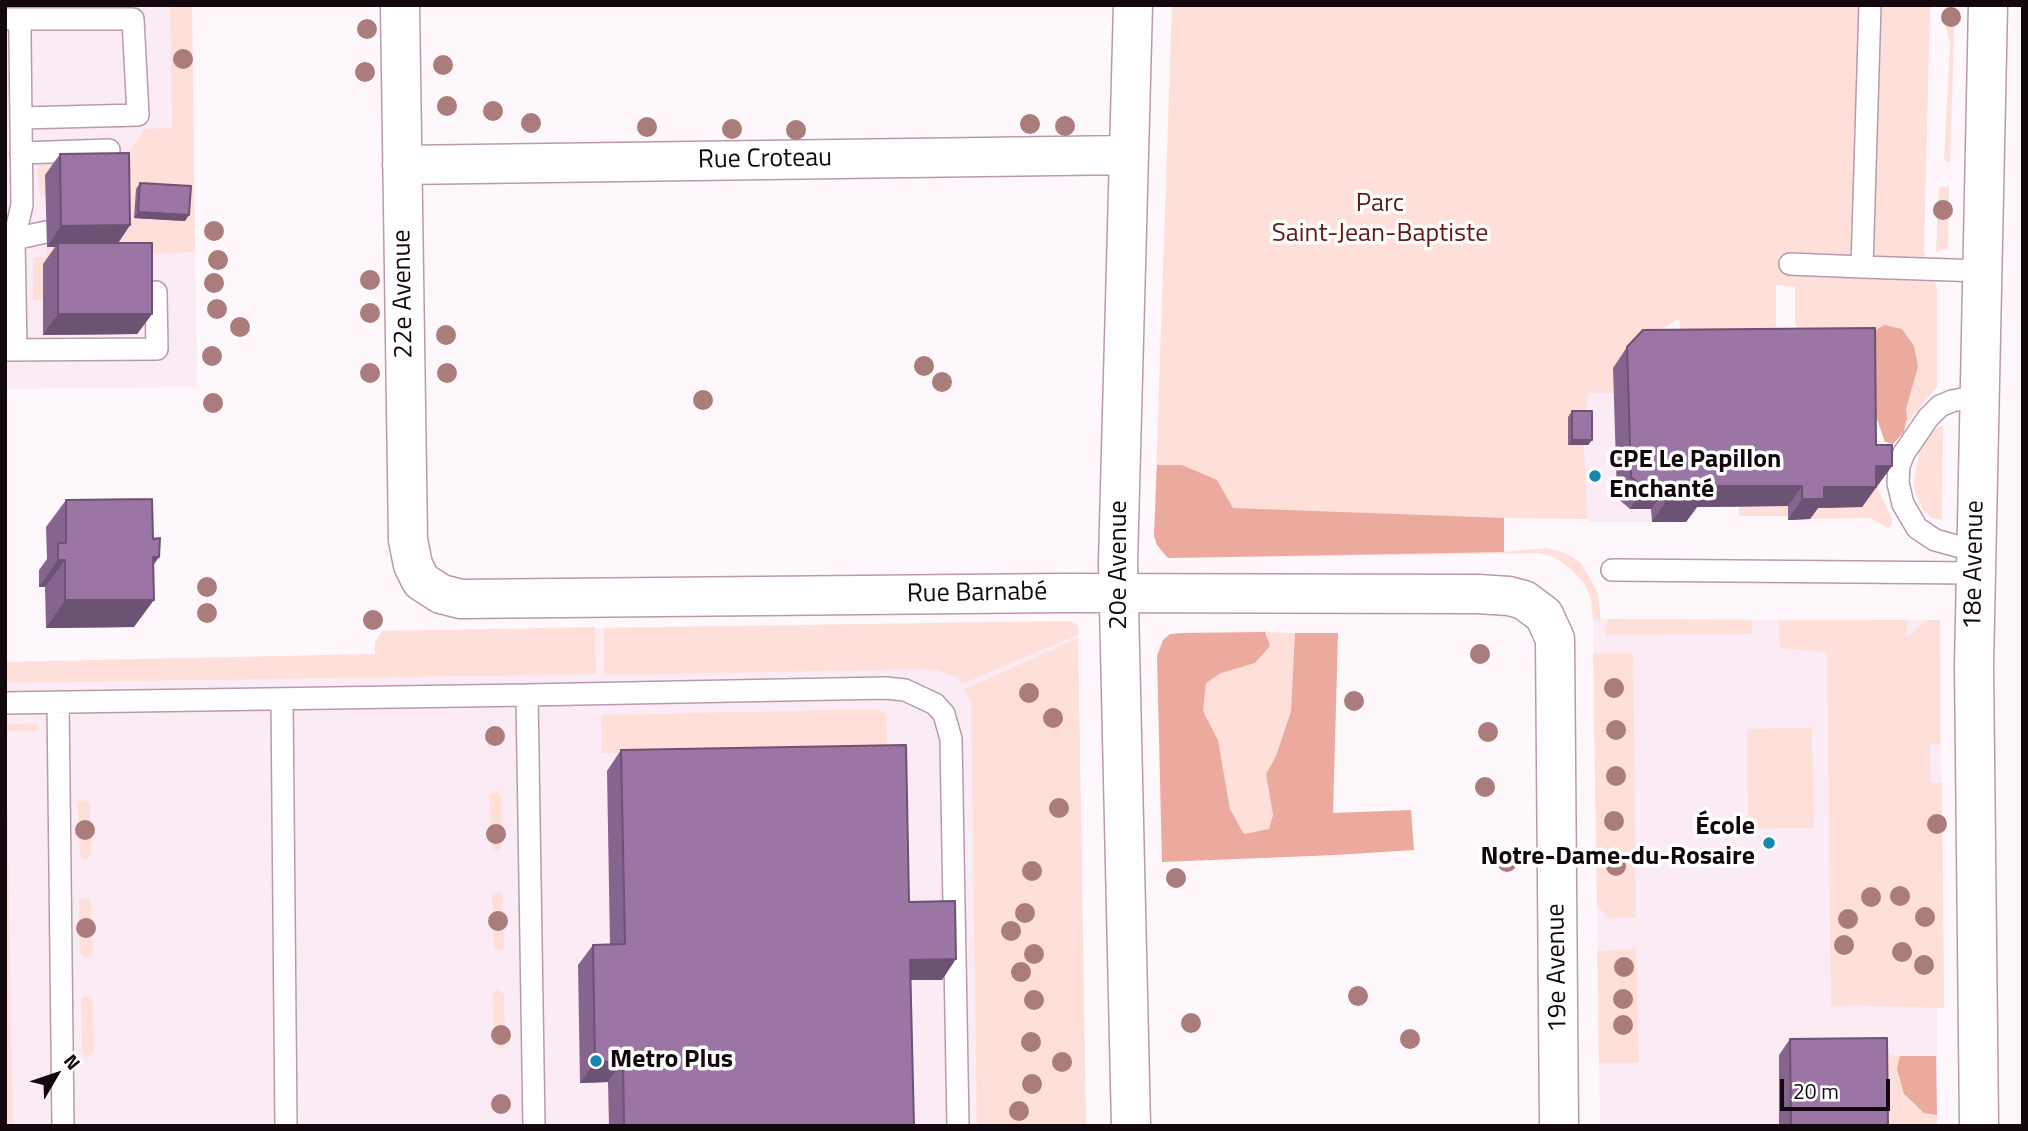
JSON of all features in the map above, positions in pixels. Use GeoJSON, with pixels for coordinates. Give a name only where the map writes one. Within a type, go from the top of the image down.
{"type":"FeatureCollection","features":[{"type":"Feature","properties":{"kind":"street","name":"22e Avenue"},"geometry":{"type":"LineString","coordinates":[[400,5],[408,540],[413,565],[421,581]]}},
{"type":"Feature","properties":{"kind":"street","name":"20e Avenue"},"geometry":{"type":"LineString","coordinates":[[1131,1126],[1118,562],[1133,5]]}},
{"type":"Feature","properties":{"kind":"street","name":"18e Avenue"},"geometry":{"type":"LineString","coordinates":[[1979,1126],[1974,678],[1988,5]]}},
{"type":"Feature","properties":{"kind":"street","name":"Rue Croteau"},"geometry":{"type":"LineString","coordinates":[[401,165],[1128,155]]}},
{"type":"Feature","properties":{"kind":"street","name":"Rue Barnabé"},"geometry":{"type":"LineString","coordinates":[[421,581],[441,594],[461,599],[1061,593],[1478,594],[1509,596],[1535,606]]}},
{"type":"Feature","properties":{"kind":"street","name":"19e Avenue"},"geometry":{"type":"LineString","coordinates":[[1535,606],[1544,615],[1555,639],[1559,1126]]}},
{"type":"Feature","properties":{"kind":"lane"},"geometry":{"type":"LineString","coordinates":[[1862,267],[1870,5]]}},
{"type":"Feature","properties":{"kind":"lane"},"geometry":{"type":"LineString","coordinates":[[21,118],[138,115],[133,19],[12,19],[21,118],[22,205],[10,239],[10,350],[157,349],[156,292]]}},
{"type":"Feature","properties":{"kind":"lane"},"geometry":{"type":"LineString","coordinates":[[21,153],[109,150]]}},
{"type":"Feature","properties":{"kind":"lane"},"geometry":{"type":"LineString","coordinates":[[10,239],[46,232]]}},
{"type":"Feature","properties":{"kind":"lane"},"geometry":{"type":"LineString","coordinates":[[1790,264],[1981,271]]}},
{"type":"Feature","properties":{"kind":"lane"},"geometry":{"type":"LineString","coordinates":[[1975,562],[1917,528],[1903,504],[1898,483],[1899,466],[1928,418],[1940,406],[1979,396]]}},
{"type":"Feature","properties":{"kind":"lane"},"geometry":{"type":"LineString","coordinates":[[1612,570],[1975,562]]}},
{"type":"Feature","properties":{"kind":"lane"},"geometry":{"type":"LineString","coordinates":[[5,703],[885,688],[905,690],[935,704],[944,713],[951,739],[958,1126]]}},
{"type":"Feature","properties":{"kind":"lane"},"geometry":{"type":"LineString","coordinates":[[527,695],[534,1126]]}},
{"type":"Feature","properties":{"kind":"lane"},"geometry":{"type":"LineString","coordinates":[[282,699],[286,1126]]}},
{"type":"Feature","properties":{"kind":"lane"},"geometry":{"type":"LineString","coordinates":[[58,702],[63,1126]]}},
{"type":"Feature","properties":{"kind":"shaded area"},"geometry":{"type":"Polygon","coordinates":[[[5,5],[192,5],[197,387],[5,389],[5,5]]]}},
{"type":"Feature","properties":{"kind":"shaded area"},"geometry":{"type":"Polygon","coordinates":[[[1884,325],[1902,329],[1914,346],[1918,367],[1906,409],[1904,432],[1893,444],[1885,442],[1876,416],[1870,334],[1884,325]]]}},
{"type":"Feature","properties":{"kind":"shaded area","name":"CPE Le Papillon Enchanté"},"geometry":{"type":"Polygon","coordinates":[[[1685,391],[1686,522],[1590,522],[1587,519],[1504,518],[1504,394],[1685,391]]]}},
{"type":"Feature","properties":{"kind":"shaded area"},"geometry":{"type":"Polygon","coordinates":[[[1157,465],[1182,465],[1217,480],[1233,508],[1504,518],[1504,552],[1168,558],[1157,545],[1154,536],[1157,465]]]}},
{"type":"Feature","properties":{"kind":"shaded area","name":"École Notre-Dame-du-Rosaire"},"geometry":{"type":"Polygon","coordinates":[[[1593,619],[1940,620],[1944,1008],[1937,1009],[1937,1126],[1600,1126],[1593,619]]]}},
{"type":"Feature","properties":{"kind":"shaded area"},"geometry":{"type":"Polygon","coordinates":[[[1069,621],[1078,625],[1086,1126],[5,1126],[5,662],[375,654],[375,643],[382,631],[1069,621]]]}},
{"type":"Feature","properties":{"kind":"shaded area"},"geometry":{"type":"Polygon","coordinates":[[[1265,632],[1270,646],[1255,663],[1221,673],[1206,683],[1203,711],[1218,740],[1230,809],[1244,834],[1269,829],[1273,815],[1266,774],[1276,756],[1291,711],[1295,633],[1338,633],[1333,813],[1411,810],[1414,850],[1162,862],[1157,656],[1163,640],[1170,634],[1181,633],[1265,632]]]}},
{"type":"Feature","properties":{"kind":"shaded area"},"geometry":{"type":"Polygon","coordinates":[[[1900,1056],[1936,1056],[1937,1115],[1924,1113],[1904,1094],[1897,1069],[1900,1056]]]}},
{"type":"Feature","properties":{"kind":"green space"},"geometry":{"type":"Polygon","coordinates":[[[170,5],[192,5],[195,252],[43,264],[43,299],[33,300],[33,258],[46,257],[47,247],[116,246],[45,175],[46,196],[40,194],[37,170],[42,163],[123,159],[145,129],[172,128],[170,5]]]}},
{"type":"Feature","properties":{"kind":"green space","name":"Parc Saint-Jean-Baptiste"},"geometry":{"type":"Polygon","coordinates":[[[1172,5],[1930,5],[1924,252],[1937,288],[1937,387],[1906,424],[1906,409],[1918,366],[1870,334],[1802,330],[1797,327],[1795,287],[1776,285],[1776,342],[1682,343],[1679,319],[1636,343],[1613,368],[1614,393],[1588,393],[1584,445],[1587,519],[1504,518],[1504,552],[1547,548],[1566,553],[1581,563],[1598,593],[1601,620],[1593,619],[1591,599],[1585,585],[1572,570],[1556,558],[1540,553],[1168,558],[1157,545],[1154,536],[1172,5]]]}},
{"type":"Feature","properties":{"kind":"green space"},"geometry":{"type":"Polygon","coordinates":[[[1946,5],[1955,5],[1950,163],[1944,160],[1950,42],[1946,29],[1946,5]]]}},
{"type":"Feature","properties":{"kind":"green space"},"geometry":{"type":"Polygon","coordinates":[[[1949,186],[1948,248],[1936,252],[1939,187],[1949,186]]]}},
{"type":"Feature","properties":{"kind":"green space"},"geometry":{"type":"Polygon","coordinates":[[[1943,425],[1942,520],[1931,518],[1923,510],[1913,486],[1920,447],[1931,432],[1943,425]]]}},
{"type":"Feature","properties":{"kind":"green space"},"geometry":{"type":"Polygon","coordinates":[[[1861,486],[1877,486],[1892,519],[1892,525],[1888,528],[1870,518],[1810,519],[1809,508],[1862,507],[1861,486]]]}},
{"type":"Feature","properties":{"kind":"green space"},"geometry":{"type":"Polygon","coordinates":[[[1788,506],[1788,516],[1739,516],[1739,507],[1788,506]]]}},
{"type":"Feature","properties":{"kind":"green space"},"geometry":{"type":"Polygon","coordinates":[[[1608,619],[1752,620],[1752,634],[1605,635],[1608,619]]]}},
{"type":"Feature","properties":{"kind":"green space"},"geometry":{"type":"Polygon","coordinates":[[[1779,620],[1907,620],[1908,627],[1904,636],[1910,635],[1927,620],[1940,620],[1940,744],[1930,744],[1930,782],[1942,783],[1944,1008],[1831,1005],[1827,652],[1780,648],[1779,620]]]}},
{"type":"Feature","properties":{"kind":"green space"},"geometry":{"type":"Polygon","coordinates":[[[1069,621],[1078,625],[1079,634],[962,684],[956,677],[934,669],[604,675],[604,628],[1069,621]]]}},
{"type":"Feature","properties":{"kind":"green space"},"geometry":{"type":"Polygon","coordinates":[[[595,627],[596,674],[5,683],[5,662],[375,654],[375,643],[382,631],[595,627]]]}},
{"type":"Feature","properties":{"kind":"green space"},"geometry":{"type":"Polygon","coordinates":[[[1265,632],[1295,633],[1291,711],[1276,756],[1266,774],[1273,815],[1269,829],[1244,834],[1230,809],[1218,740],[1203,711],[1206,683],[1221,673],[1255,663],[1270,646],[1265,632]]]}},
{"type":"Feature","properties":{"kind":"green space"},"geometry":{"type":"Polygon","coordinates":[[[1078,638],[1086,1126],[977,1126],[971,702],[965,689],[1078,638]]]}},
{"type":"Feature","properties":{"kind":"green space"},"geometry":{"type":"Polygon","coordinates":[[[1593,653],[1633,654],[1636,918],[1606,917],[1597,904],[1593,653]]]}},
{"type":"Feature","properties":{"kind":"green space"},"geometry":{"type":"Polygon","coordinates":[[[878,709],[886,714],[888,766],[602,753],[601,715],[878,709]]]}},
{"type":"Feature","properties":{"kind":"green space"},"geometry":{"type":"Polygon","coordinates":[[[5,724],[37,724],[36,731],[6,731],[13,1125],[44,1126],[5,1126],[5,724]]]}},
{"type":"Feature","properties":{"kind":"green space"},"geometry":{"type":"Polygon","coordinates":[[[1812,728],[1814,828],[1748,829],[1747,729],[1812,728]]]}},
{"type":"Feature","properties":{"kind":"green space"},"geometry":{"type":"Polygon","coordinates":[[[498,793],[501,798],[502,848],[498,851],[494,850],[492,845],[489,795],[498,793]]]}},
{"type":"Feature","properties":{"kind":"green space"},"geometry":{"type":"Polygon","coordinates":[[[81,800],[89,802],[90,806],[91,855],[86,859],[80,855],[78,803],[81,800]]]}},
{"type":"Feature","properties":{"kind":"green space"},"geometry":{"type":"Polygon","coordinates":[[[496,892],[503,896],[504,947],[501,950],[495,949],[494,944],[492,894],[496,892]]]}},
{"type":"Feature","properties":{"kind":"green space"},"geometry":{"type":"Polygon","coordinates":[[[83,898],[90,900],[91,904],[93,953],[87,958],[80,953],[79,901],[83,898]]]}},
{"type":"Feature","properties":{"kind":"green space"},"geometry":{"type":"Polygon","coordinates":[[[1636,949],[1639,1063],[1599,1063],[1597,951],[1636,949]]]}},
{"type":"Feature","properties":{"kind":"green space"},"geometry":{"type":"Polygon","coordinates":[[[497,990],[504,995],[505,1046],[502,1049],[495,1043],[493,992],[497,990]]]}},
{"type":"Feature","properties":{"kind":"green space"},"geometry":{"type":"Polygon","coordinates":[[[84,997],[92,999],[93,1003],[94,1052],[89,1057],[85,1057],[82,1052],[81,1000],[84,997]]]}},
{"type":"Feature","properties":{"kind":"green space"},"geometry":{"type":"Polygon","coordinates":[[[1876,1054],[1900,1056],[1897,1069],[1899,1080],[1914,1105],[1924,1112],[1937,1115],[1937,1126],[1876,1126],[1876,1054]]]}},
{"type":"Feature","properties":{"kind":"building"},"geometry":{"type":"Polygon","coordinates":[[[129,153],[130,225],[61,226],[60,154],[129,153]]]}},
{"type":"Feature","properties":{"kind":"building"},"geometry":{"type":"Polygon","coordinates":[[[140,183],[191,186],[189,215],[138,212],[140,183]]]}},
{"type":"Feature","properties":{"kind":"building"},"geometry":{"type":"Polygon","coordinates":[[[58,243],[152,243],[152,314],[58,314],[58,243]]]}},
{"type":"Feature","properties":{"kind":"building"},"geometry":{"type":"Polygon","coordinates":[[[1875,328],[1876,445],[1892,445],[1892,466],[1876,466],[1876,487],[1824,487],[1824,499],[1802,499],[1802,486],[1701,486],[1701,501],[1666,501],[1666,489],[1644,488],[1631,477],[1627,347],[1643,330],[1875,328]]]}},
{"type":"Feature","properties":{"kind":"building"},"geometry":{"type":"Polygon","coordinates":[[[1572,411],[1592,411],[1592,440],[1572,440],[1572,411]]]}},
{"type":"Feature","properties":{"kind":"building"},"geometry":{"type":"Polygon","coordinates":[[[152,499],[153,539],[160,538],[159,557],[153,557],[154,600],[65,600],[65,560],[58,560],[58,543],[66,543],[66,500],[152,499]]]}},
{"type":"Feature","properties":{"kind":"building"},"geometry":{"type":"Polygon","coordinates":[[[906,745],[909,902],[955,901],[956,959],[910,960],[914,1126],[624,1126],[623,1061],[595,1062],[593,945],[625,944],[621,750],[906,745]]]}},
{"type":"Feature","properties":{"kind":"building"},"geometry":{"type":"Polygon","coordinates":[[[1887,1038],[1888,1126],[1791,1126],[1790,1039],[1887,1038]]]}},
{"type":"Feature","properties":{"kind":"place","name":"CPE Le Papillon Enchanté"},"geometry":{"type":"Point","coordinates":[1595,476]}},
{"type":"Feature","properties":{"kind":"place","name":"École Notre-Dame-du-Rosaire"},"geometry":{"type":"Point","coordinates":[1769,843]}},
{"type":"Feature","properties":{"kind":"place","name":"Metro Plus"},"geometry":{"type":"Point","coordinates":[596,1061]}}]}
